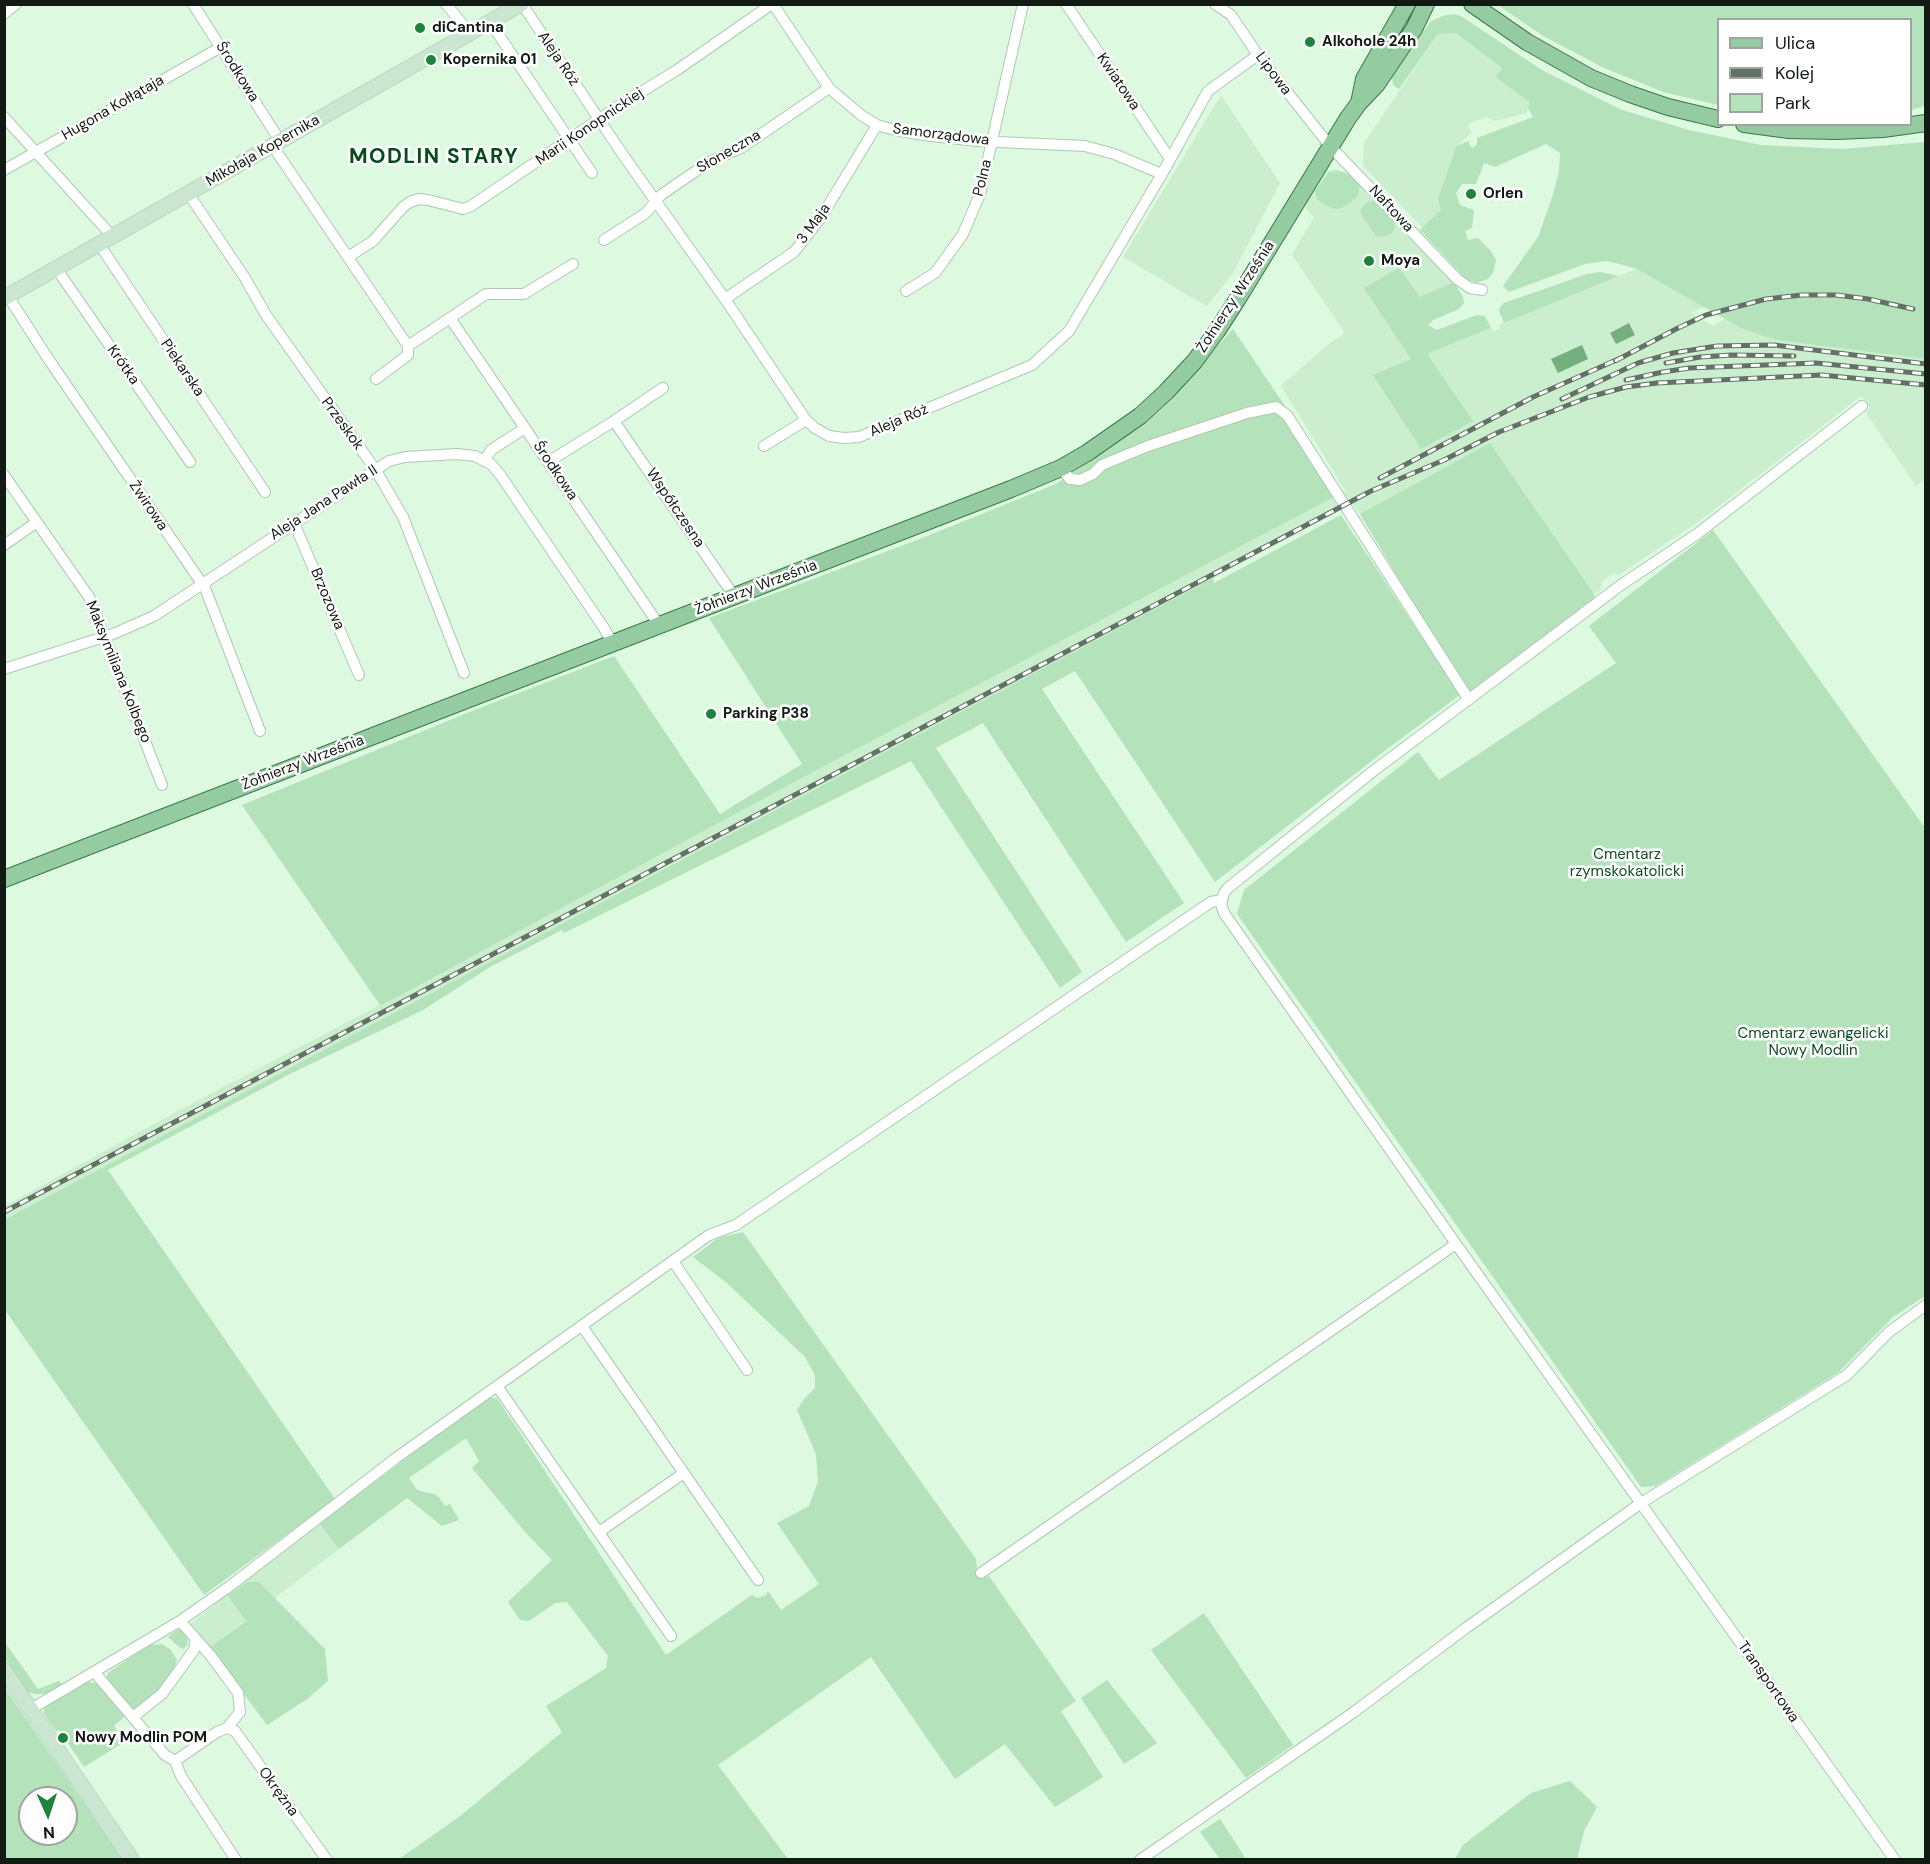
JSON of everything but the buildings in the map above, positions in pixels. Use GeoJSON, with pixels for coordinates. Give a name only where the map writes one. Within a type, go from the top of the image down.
{"type":"FeatureCollection","features":[{"type":"Feature","properties":{"kind":"main road","name":"Żołnierzy Września"},"geometry":{"type":"LineString","coordinates":[[4,879],[1011,489],[1061,468],[1108,440],[1140,416],[1166,392],[1194,362],[1217,331],[1330,146],[1359,103],[1375,87],[1414,29],[1426,4]]}},
{"type":"Feature","properties":{"kind":"main road"},"geometry":{"type":"LineString","coordinates":[[1414,29],[1438,4]]}},
{"type":"Feature","properties":{"kind":"main road"},"geometry":{"type":"LineString","coordinates":[[1456,4],[1478,9],[1547,55],[1591,78],[1668,107],[1717,119]]}},
{"type":"Feature","properties":{"kind":"main road","name":"Żołnierzy Września"},"geometry":{"type":"LineString","coordinates":[[1359,103],[1364,79],[1404,7]]}},
{"type":"Feature","properties":{"kind":"main road"},"geometry":{"type":"LineString","coordinates":[[1759,126],[1789,130],[1836,131],[1904,126]]}},
{"type":"Feature","properties":{"kind":"street"},"geometry":{"type":"LineString","coordinates":[[4,14],[16,4]]}},
{"type":"Feature","properties":{"kind":"street"},"geometry":{"type":"LineString","coordinates":[[446,4],[470,33]]}},
{"type":"Feature","properties":{"kind":"street","name":"Mikołaja Kopernika"},"geometry":{"type":"LineString","coordinates":[[6,297],[521,4]]}},
{"type":"Feature","properties":{"kind":"street","name":"Aleja Róż"},"geometry":{"type":"LineString","coordinates":[[521,4],[806,420],[829,436],[844,438],[860,437],[1032,365],[1069,332],[1208,91],[1258,55]]}},
{"type":"Feature","properties":{"kind":"street","name":"Marii Konopnickiej"},"geometry":{"type":"LineString","coordinates":[[348,257],[373,241],[410,202],[419,199],[463,209],[471,206],[772,4]]}},
{"type":"Feature","properties":{"kind":"street","name":"Samorządowa"},"geometry":{"type":"LineString","coordinates":[[772,4],[829,88],[861,115],[877,125],[923,135],[1085,146],[1114,154],[1162,174]]}},
{"type":"Feature","properties":{"kind":"street","name":"Polna"},"geometry":{"type":"LineString","coordinates":[[906,291],[935,273],[963,234],[980,194],[1023,4]]}},
{"type":"Feature","properties":{"kind":"street","name":"Kwiatowa"},"geometry":{"type":"LineString","coordinates":[[1066,4],[1170,159]]}},
{"type":"Feature","properties":{"kind":"street","name":"Lipowa"},"geometry":{"type":"LineString","coordinates":[[1215,4],[1231,15],[1258,55],[1330,146]]}},
{"type":"Feature","properties":{"kind":"street","name":"Środkowa"},"geometry":{"type":"LineString","coordinates":[[198,6],[276,143],[408,346]]}},
{"type":"Feature","properties":{"kind":"street"},"geometry":{"type":"LineString","coordinates":[[490,22],[592,173]]}},
{"type":"Feature","properties":{"kind":"street","name":"Hugona Kołłątaja"},"geometry":{"type":"LineString","coordinates":[[4,170],[221,47]]}},
{"type":"Feature","properties":{"kind":"street","name":"Słoneczna"},"geometry":{"type":"LineString","coordinates":[[604,240],[646,213],[661,195],[709,162],[741,148],[829,88]]}},
{"type":"Feature","properties":{"kind":"street","name":"Piekarska"},"geometry":{"type":"LineString","coordinates":[[4,117],[36,152],[105,240],[265,492]]}},
{"type":"Feature","properties":{"kind":"street","name":"3 Maja"},"geometry":{"type":"LineString","coordinates":[[725,299],[794,252],[820,219],[877,125]]}},
{"type":"Feature","properties":{"kind":"street","name":"Naftowa"},"geometry":{"type":"LineString","coordinates":[[1330,146],[1457,279],[1470,288],[1482,290]]}},
{"type":"Feature","properties":{"kind":"street","name":"Przeskok"},"geometry":{"type":"LineString","coordinates":[[188,193],[266,315],[375,469],[403,518],[464,673]]}},
{"type":"Feature","properties":{"kind":"street"},"geometry":{"type":"LineString","coordinates":[[376,379],[408,355],[408,346],[486,294],[524,294],[573,264]]}},
{"type":"Feature","properties":{"kind":"street","name":"Krótka"},"geometry":{"type":"LineString","coordinates":[[56,268],[190,462]]}},
{"type":"Feature","properties":{"kind":"street","name":"Żwirowa"},"geometry":{"type":"LineString","coordinates":[[6,297],[202,584],[215,611],[260,731]]}},
{"type":"Feature","properties":{"kind":"street","name":"Środkowa"},"geometry":{"type":"LineString","coordinates":[[450,318],[659,625]]}},
{"type":"Feature","properties":{"kind":"street"},"geometry":{"type":"LineString","coordinates":[[548,462],[663,388]]}},
{"type":"Feature","properties":{"kind":"street"},"geometry":{"type":"LineString","coordinates":[[31,1709],[180,1621],[230,1586],[396,1458],[709,1235],[736,1225],[1211,902],[1222,900],[1228,888],[1372,772],[1621,585],[1718,518],[1862,406]]}},
{"type":"Feature","properties":{"kind":"street"},"geometry":{"type":"LineString","coordinates":[[1061,468],[1070,479],[1080,480],[1093,474],[1102,465],[1148,446],[1247,413],[1276,407],[1287,415],[1469,700]]}},
{"type":"Feature","properties":{"kind":"street"},"geometry":{"type":"LineString","coordinates":[[764,446],[806,420]]}},
{"type":"Feature","properties":{"kind":"street","name":"Współczesna"},"geometry":{"type":"LineString","coordinates":[[614,421],[735,596]]}},
{"type":"Feature","properties":{"kind":"street"},"geometry":{"type":"LineString","coordinates":[[525,428],[491,450],[484,461],[491,464],[501,476],[613,644]]}},
{"type":"Feature","properties":{"kind":"street","name":"Aleja Jana Pawła II"},"geometry":{"type":"LineString","coordinates":[[4,669],[139,624],[154,616],[388,461],[405,457],[457,454],[475,456],[484,461]]}},
{"type":"Feature","properties":{"kind":"street","name":"Maksymiliana Kolbego"},"geometry":{"type":"LineString","coordinates":[[4,475],[89,597],[162,785]]}},
{"type":"Feature","properties":{"kind":"street"},"geometry":{"type":"LineString","coordinates":[[4,545],[37,522]]}},
{"type":"Feature","properties":{"kind":"street","name":"Brzozowa"},"geometry":{"type":"LineString","coordinates":[[294,523],[360,675]]}},
{"type":"Feature","properties":{"kind":"street","name":"Transportowa"},"geometry":{"type":"LineString","coordinates":[[1222,900],[1224,912],[1456,1244],[1895,1860]]}},
{"type":"Feature","properties":{"kind":"street"},"geometry":{"type":"LineString","coordinates":[[981,1573],[1456,1244]]}},
{"type":"Feature","properties":{"kind":"street"},"geometry":{"type":"LineString","coordinates":[[673,1261],[747,1370]]}},
{"type":"Feature","properties":{"kind":"street"},"geometry":{"type":"LineString","coordinates":[[1140,1860],[1354,1712],[1466,1628],[1641,1503],[1847,1375],[1888,1332],[1926,1305]]}},
{"type":"Feature","properties":{"kind":"street"},"geometry":{"type":"LineString","coordinates":[[582,1326],[758,1580]]}},
{"type":"Feature","properties":{"kind":"street"},"geometry":{"type":"LineString","coordinates":[[497,1386],[671,1636]]}},
{"type":"Feature","properties":{"kind":"street"},"geometry":{"type":"LineString","coordinates":[[599,1532],[684,1473]]}},
{"type":"Feature","properties":{"kind":"street"},"geometry":{"type":"LineString","coordinates":[[176,1761],[217,1732],[227,1728],[240,1712],[238,1693],[180,1621]]}},
{"type":"Feature","properties":{"kind":"street"},"geometry":{"type":"LineString","coordinates":[[133,1717],[162,1694],[194,1650],[196,1639]]}},
{"type":"Feature","properties":{"kind":"street"},"geometry":{"type":"LineString","coordinates":[[4,1670],[132,1860]]}},
{"type":"Feature","properties":{"kind":"street"},"geometry":{"type":"LineString","coordinates":[[95,1672],[165,1755],[176,1761],[181,1776],[236,1860]]}},
{"type":"Feature","properties":{"kind":"street","name":"Okrężna"},"geometry":{"type":"LineString","coordinates":[[227,1728],[235,1731],[327,1860]]}},
{"type":"Feature","properties":{"kind":"shaded area"},"geometry":{"type":"Polygon","coordinates":[[[1456,33],[1502,68],[1497,77],[1531,103],[1526,113],[1495,121],[1487,117],[1468,124],[1471,133],[1456,146],[1438,199],[1442,210],[1423,228],[1363,166],[1364,143],[1438,34],[1456,33]]]}},
{"type":"Feature","properties":{"kind":"shaded area"},"geometry":{"type":"Polygon","coordinates":[[[1221,95],[1280,183],[1233,273],[1207,306],[1123,257],[1221,95]]]}},
{"type":"Feature","properties":{"kind":"shaded area"},"geometry":{"type":"Polygon","coordinates":[[[1335,169],[1349,174],[1454,282],[1420,298],[1412,359],[1373,376],[1491,328],[1493,331],[1500,329],[1498,325],[1636,269],[1706,306],[1691,313],[1713,326],[1726,318],[1744,329],[1776,340],[1925,359],[1925,479],[1916,486],[1866,413],[1870,407],[1861,396],[1705,517],[1619,575],[1615,573],[1602,581],[1601,589],[1595,594],[1490,443],[1360,514],[1343,492],[1345,490],[1281,386],[1326,346],[1345,333],[1292,255],[1314,217],[1304,207],[1327,171],[1335,169]]]}},
{"type":"Feature","properties":{"kind":"shaded area"},"geometry":{"type":"Polygon","coordinates":[[[1629,323],[1635,335],[1616,344],[1610,333],[1629,323]]]}},
{"type":"Feature","properties":{"kind":"shaded area"},"geometry":{"type":"Polygon","coordinates":[[[1582,345],[1588,359],[1558,373],[1551,359],[1582,345]]]}},
{"type":"Feature","properties":{"kind":"shaded area"},"geometry":{"type":"Polygon","coordinates":[[[1333,496],[1341,510],[5,1220],[5,1206],[174,1113],[390,1001],[811,773],[1333,496]]]}},
{"type":"Feature","properties":{"kind":"shaded area"},"geometry":{"type":"Polygon","coordinates":[[[319,1523],[339,1549],[209,1648],[190,1624],[319,1523]]]}},
{"type":"Feature","properties":{"kind":"green space"},"geometry":{"type":"Polygon","coordinates":[[[1498,5],[1925,5],[1925,106],[1912,110],[1912,18],[1717,18],[1717,105],[1663,92],[1604,68],[1543,36],[1498,5]]]}},
{"type":"Feature","properties":{"kind":"green space"},"geometry":{"type":"Polygon","coordinates":[[[1453,14],[1461,16],[1542,70],[1622,110],[1689,130],[1761,145],[1842,149],[1925,142],[1925,359],[1776,340],[1743,329],[1635,268],[1607,261],[1585,264],[1509,292],[1503,286],[1538,237],[1553,195],[1559,170],[1560,153],[1546,144],[1495,167],[1484,163],[1476,184],[1462,184],[1456,193],[1460,205],[1474,210],[1472,228],[1465,231],[1468,240],[1478,238],[1496,260],[1493,273],[1488,279],[1476,283],[1465,278],[1420,230],[1441,210],[1438,199],[1456,146],[1469,141],[1473,148],[1477,144],[1477,138],[1533,117],[1528,108],[1530,103],[1496,77],[1502,68],[1456,33],[1438,34],[1399,89],[1393,85],[1392,77],[1430,22],[1453,14]]]}},
{"type":"Feature","properties":{"kind":"green space"},"geometry":{"type":"Polygon","coordinates":[[[1339,171],[1354,179],[1359,184],[1359,189],[1355,199],[1342,208],[1334,209],[1317,199],[1315,191],[1329,172],[1339,171]]]}},
{"type":"Feature","properties":{"kind":"green space"},"geometry":{"type":"Polygon","coordinates":[[[1374,201],[1393,219],[1395,228],[1390,235],[1377,237],[1362,216],[1360,211],[1363,206],[1374,201]]]}},
{"type":"Feature","properties":{"kind":"green space"},"geometry":{"type":"Polygon","coordinates":[[[1399,268],[1420,297],[1454,282],[1463,297],[1464,303],[1459,309],[1433,320],[1428,325],[1437,330],[1477,315],[1485,316],[1491,328],[1427,354],[1473,421],[1421,449],[1373,375],[1411,359],[1364,288],[1399,268]]]}},
{"type":"Feature","properties":{"kind":"green space"},"geometry":{"type":"Polygon","coordinates":[[[1600,272],[1619,276],[1504,323],[1499,311],[1504,303],[1587,274],[1600,272]]]}},
{"type":"Feature","properties":{"kind":"green space"},"geometry":{"type":"Polygon","coordinates":[[[1233,329],[1343,492],[811,773],[390,1001],[380,1005],[242,805],[614,656],[720,814],[802,764],[709,618],[917,540],[1056,484],[1160,410],[1233,329]]]}},
{"type":"Feature","properties":{"kind":"green space"},"geometry":{"type":"Polygon","coordinates":[[[1490,443],[1595,597],[1471,694],[1430,631],[1360,514],[1490,443]]]}},
{"type":"Feature","properties":{"kind":"green space"},"geometry":{"type":"Polygon","coordinates":[[[1341,515],[1460,695],[1215,882],[1075,671],[1042,689],[1184,903],[1126,942],[983,723],[936,748],[1082,972],[1060,988],[911,761],[564,933],[562,930],[490,967],[423,1010],[290,1074],[108,1170],[335,1499],[204,1595],[5,1310],[4,1220],[1213,578],[1214,583],[1341,515]]]}},
{"type":"Feature","properties":{"kind":"green space"},"geometry":{"type":"Polygon","coordinates":[[[1713,530],[1925,828],[1925,1296],[1893,1317],[1839,1372],[1656,1486],[1641,1487],[1237,914],[1244,890],[1418,752],[1439,780],[1616,663],[1589,626],[1713,530]]]}},
{"type":"Feature","properties":{"kind":"green space"},"geometry":{"type":"Polygon","coordinates":[[[743,1232],[976,1559],[977,1569],[983,1578],[989,1576],[1076,1701],[1061,1711],[1103,1777],[1055,1807],[1005,1744],[955,1779],[871,1657],[718,1765],[788,1859],[399,1859],[459,1817],[562,1732],[546,1706],[606,1668],[608,1656],[567,1602],[555,1603],[529,1621],[520,1620],[508,1602],[552,1560],[525,1532],[472,1468],[479,1461],[466,1438],[409,1478],[417,1490],[437,1495],[445,1506],[450,1504],[459,1520],[442,1526],[407,1498],[339,1549],[319,1523],[488,1398],[497,1398],[666,1655],[752,1595],[758,1598],[766,1595],[768,1591],[781,1610],[819,1584],[777,1523],[809,1506],[818,1482],[816,1454],[797,1410],[815,1388],[815,1375],[805,1357],[727,1283],[693,1257],[718,1238],[743,1232]]]}},
{"type":"Feature","properties":{"kind":"green space"},"geometry":{"type":"Polygon","coordinates":[[[247,1582],[259,1582],[325,1649],[328,1681],[307,1699],[267,1725],[209,1648],[246,1621],[228,1596],[247,1582]]]}},
{"type":"Feature","properties":{"kind":"green space"},"geometry":{"type":"Polygon","coordinates":[[[1204,1613],[1293,1745],[1246,1778],[1151,1650],[1204,1613]]]}},
{"type":"Feature","properties":{"kind":"green space"},"geometry":{"type":"Polygon","coordinates":[[[177,1630],[183,1630],[187,1638],[188,1644],[184,1649],[168,1637],[177,1630]]]}},
{"type":"Feature","properties":{"kind":"green space"},"geometry":{"type":"Polygon","coordinates":[[[4,1641],[38,1689],[59,1681],[63,1686],[44,1694],[27,1692],[5,1659],[4,1641]]]}},
{"type":"Feature","properties":{"kind":"green space"},"geometry":{"type":"Polygon","coordinates":[[[162,1644],[171,1650],[177,1660],[174,1669],[157,1692],[135,1709],[131,1709],[106,1679],[108,1673],[148,1645],[162,1644]]]}},
{"type":"Feature","properties":{"kind":"green space"},"geometry":{"type":"Polygon","coordinates":[[[1107,1680],[1157,1743],[1124,1764],[1081,1698],[1107,1680]]]}},
{"type":"Feature","properties":{"kind":"green space"},"geometry":{"type":"Polygon","coordinates":[[[88,1682],[99,1684],[126,1715],[114,1726],[124,1742],[84,1767],[59,1730],[56,1731],[44,1714],[44,1709],[48,1704],[88,1682]]]}},
{"type":"Feature","properties":{"kind":"green space"},"geometry":{"type":"Polygon","coordinates":[[[5,1688],[72,1786],[18,1786],[18,1846],[78,1846],[78,1795],[122,1859],[5,1859],[5,1688]]]}},
{"type":"Feature","properties":{"kind":"green space"},"geometry":{"type":"Polygon","coordinates":[[[1570,1781],[1597,1807],[1584,1831],[1577,1859],[1455,1859],[1463,1845],[1531,1793],[1570,1781]]]}},
{"type":"Feature","properties":{"kind":"green space"},"geometry":{"type":"Polygon","coordinates":[[[1220,1819],[1246,1859],[1220,1859],[1200,1832],[1220,1819]]]}},
{"type":"Feature","properties":{"kind":"railway"},"geometry":{"type":"LineString","coordinates":[[1615,361],[1706,315],[1766,299],[1802,295],[1836,295],[1913,309]]}},
{"type":"Feature","properties":{"kind":"railway"},"geometry":{"type":"LineString","coordinates":[[1562,399],[1638,363],[1673,353],[1717,346],[1774,345],[1926,364]]}},
{"type":"Feature","properties":{"kind":"railway"},"geometry":{"type":"LineString","coordinates":[[1666,363],[1700,357],[1732,355],[1794,356]]}},
{"type":"Feature","properties":{"kind":"railway"},"geometry":{"type":"LineString","coordinates":[[1380,478],[1533,397],[1623,357]]}},
{"type":"Feature","properties":{"kind":"railway"},"geometry":{"type":"LineString","coordinates":[[1626,380],[1689,368],[1816,363],[1926,374]]}},
{"type":"Feature","properties":{"kind":"railway"},"geometry":{"type":"LineString","coordinates":[[4,1212],[1371,491],[1444,460],[1499,432],[1589,397],[1626,387],[1657,383],[1821,375],[1926,385]]}},
{"type":"Feature","properties":{"kind":"place","name":"diCantina"},"geometry":{"type":"Point","coordinates":[420,28]}},
{"type":"Feature","properties":{"kind":"place","name":"Alkohole 24h"},"geometry":{"type":"Point","coordinates":[1310,42]}},
{"type":"Feature","properties":{"kind":"place","name":"Kopernika 01"},"geometry":{"type":"Point","coordinates":[431,60]}},
{"type":"Feature","properties":{"kind":"place","name":"Orlen"},"geometry":{"type":"Point","coordinates":[1471,194]}},
{"type":"Feature","properties":{"kind":"place","name":"Moya"},"geometry":{"type":"Point","coordinates":[1369,261]}},
{"type":"Feature","properties":{"kind":"place","name":"Parking P38"},"geometry":{"type":"Point","coordinates":[711,714]}},
{"type":"Feature","properties":{"kind":"place","name":"Nowy Modlin POM"},"geometry":{"type":"Point","coordinates":[63,1738]}},
{"type":"Feature","properties":{"kind":"district","name":"MODLIN STARY"},"geometry":{"type":"Point","coordinates":[434,157]}},
{"type":"Feature","properties":{"kind":"park label","name":"Cmentarz rzymskokatolicki"},"geometry":{"type":"Point","coordinates":[1627,864]}},
{"type":"Feature","properties":{"kind":"park label","name":"Cmentarz ewangelicki Nowy Modlin"},"geometry":{"type":"Point","coordinates":[1813,1042]}}]}
